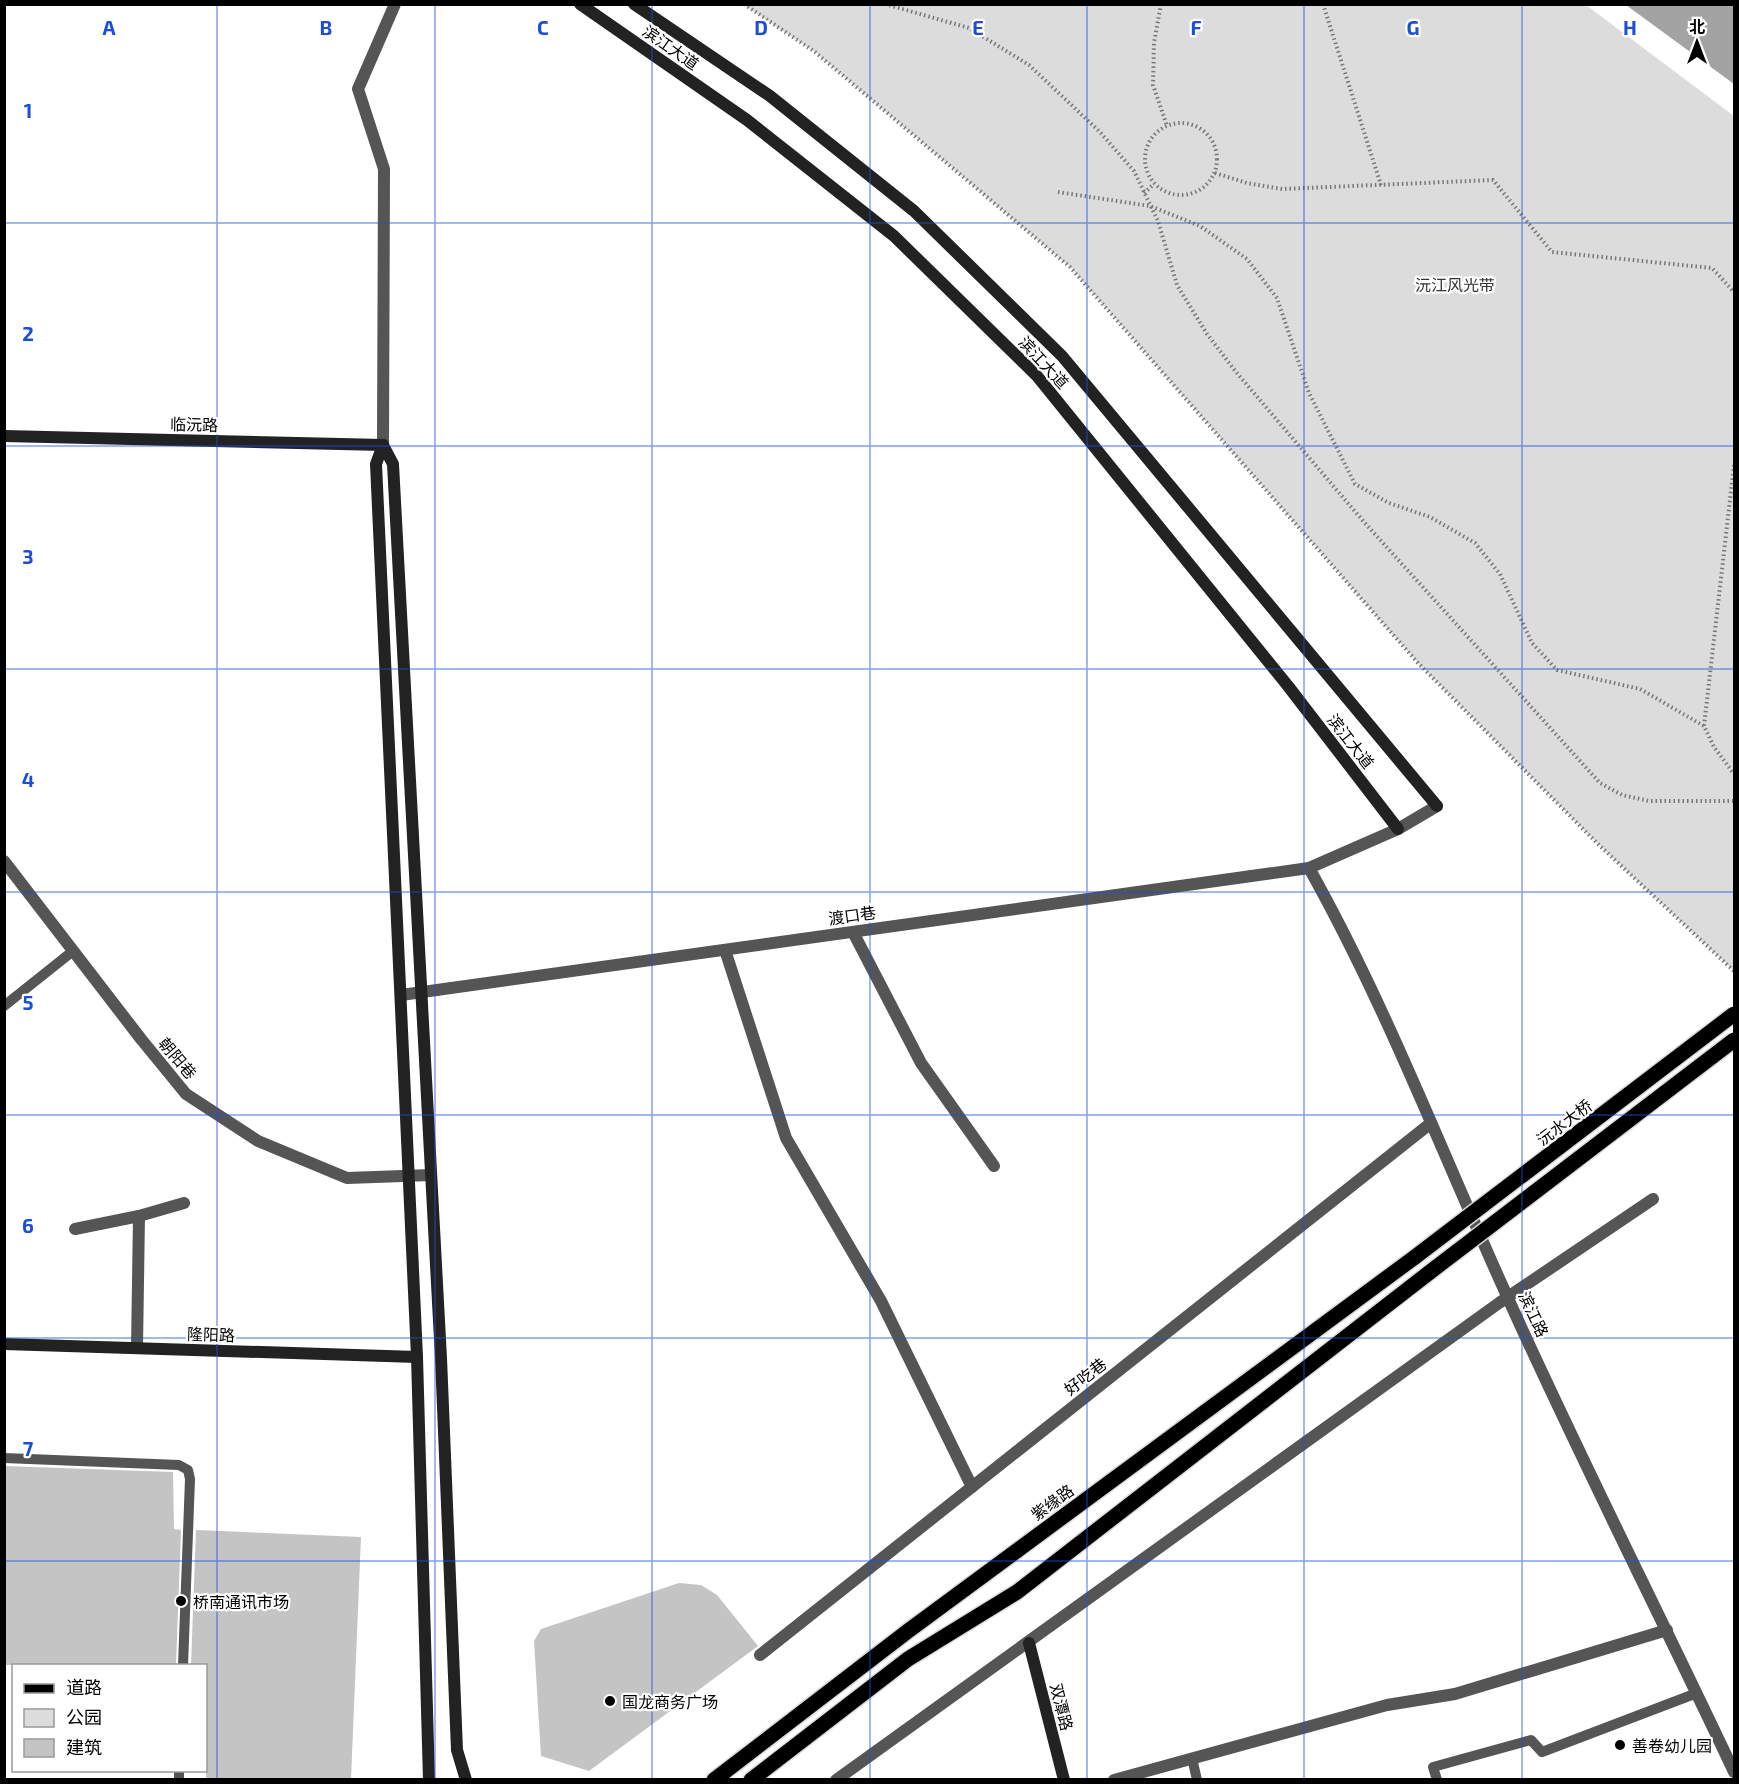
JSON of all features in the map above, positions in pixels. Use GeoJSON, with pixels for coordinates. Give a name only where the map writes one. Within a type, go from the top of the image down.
{"type":"FeatureCollection","features":[{"type":"Feature","properties":{"kind":"main road","name":"沅水大桥"},"geometry":{"type":"LineString","coordinates":[[1415,1257],[1734,1014]]}},
{"type":"Feature","properties":{"kind":"main road"},"geometry":{"type":"LineString","coordinates":[[751,1779],[908,1659],[1017,1592],[1734,1040]]}},
{"type":"Feature","properties":{"kind":"main road","name":"紫缘路"},"geometry":{"type":"LineString","coordinates":[[714,1779],[908,1631],[1415,1257]]}},
{"type":"Feature","properties":{"kind":"street"},"geometry":{"type":"LineString","coordinates":[[395,4],[358,89],[384,169],[383,445],[376,464],[417,1358],[429,1779]]}},
{"type":"Feature","properties":{"kind":"street","name":"滨江大道"},"geometry":{"type":"LineString","coordinates":[[580,4],[747,120],[894,236],[1037,376],[1288,686],[1398,829]]}},
{"type":"Feature","properties":{"kind":"street","name":"滨江大道"},"geometry":{"type":"LineString","coordinates":[[633,4],[770,96],[914,211],[1062,356],[1437,806]]}},
{"type":"Feature","properties":{"kind":"street","name":"临沅路"},"geometry":{"type":"LineString","coordinates":[[4,436],[383,445]]}},
{"type":"Feature","properties":{"kind":"street"},"geometry":{"type":"LineString","coordinates":[[383,445],[393,464],[422,993],[457,1750],[466,1779]]}},
{"type":"Feature","properties":{"kind":"street","name":"渡口巷"},"geometry":{"type":"LineString","coordinates":[[401,995],[1309,868],[1398,829],[1437,806]]}},
{"type":"Feature","properties":{"kind":"street","name":"朝阳巷"},"geometry":{"type":"LineString","coordinates":[[4,861],[186,1094],[258,1141],[347,1178],[431,1175]]}},
{"type":"Feature","properties":{"kind":"street","name":"滨江路"},"geometry":{"type":"LineString","coordinates":[[1309,868],[1339,921],[1507,1297],[1734,1772]]}},
{"type":"Feature","properties":{"kind":"street"},"geometry":{"type":"LineString","coordinates":[[853,932],[921,1063],[994,1166]]}},
{"type":"Feature","properties":{"kind":"street"},"geometry":{"type":"LineString","coordinates":[[725,950],[786,1138],[881,1301],[972,1487]]}},
{"type":"Feature","properties":{"kind":"street","name":"好吃巷"},"geometry":{"type":"LineString","coordinates":[[760,1655],[1431,1123]]}},
{"type":"Feature","properties":{"kind":"street"},"geometry":{"type":"LineString","coordinates":[[836,1779],[1029,1643],[1507,1297],[1653,1199]]}},
{"type":"Feature","properties":{"kind":"street"},"geometry":{"type":"LineString","coordinates":[[75,1229],[139,1216],[184,1203]]}},
{"type":"Feature","properties":{"kind":"street"},"geometry":{"type":"LineString","coordinates":[[137,1348],[139,1216]]}},
{"type":"Feature","properties":{"kind":"street","name":"隆阳路"},"geometry":{"type":"LineString","coordinates":[[4,1344],[417,1358]]}},
{"type":"Feature","properties":{"kind":"street"},"geometry":{"type":"LineString","coordinates":[[1114,1779],[1139,1776],[1192,1758],[1388,1705],[1455,1694],[1667,1630]]}},
{"type":"Feature","properties":{"kind":"street","name":"双潭路"},"geometry":{"type":"LineString","coordinates":[[1029,1643],[1064,1779]]}},
{"type":"Feature","properties":{"kind":"lane"},"geometry":{"type":"LineString","coordinates":[[4,1006],[73,951]]}},
{"type":"Feature","properties":{"kind":"lane"},"geometry":{"type":"LineString","coordinates":[[4,1458],[179,1465],[188,1470],[190,1479],[183,1664]]}},
{"type":"Feature","properties":{"kind":"lane"},"geometry":{"type":"LineString","coordinates":[[1437,1779],[1433,1767],[1531,1740],[1542,1752],[1697,1693]]}},
{"type":"Feature","properties":{"kind":"lane"},"geometry":{"type":"LineString","coordinates":[[1192,1758],[1197,1779]]}},
{"type":"Feature","properties":{"kind":"path"},"geometry":{"type":"LineString","coordinates":[[744,4],[815,52],[1070,267],[1418,663],[1599,844],[1734,971]]}},
{"type":"Feature","properties":{"kind":"path"},"geometry":{"type":"LineString","coordinates":[[885,4],[969,28],[1029,65],[1099,131],[1134,171],[1158,221],[1177,285],[1208,334],[1236,372],[1364,522],[1600,783],[1622,795],[1649,801],[1734,801]]}},
{"type":"Feature","properties":{"kind":"path"},"geometry":{"type":"LineString","coordinates":[[1161,4],[1154,43],[1153,85],[1167,126]]}},
{"type":"Feature","properties":{"kind":"path"},"geometry":{"type":"LineString","coordinates":[[1323,4],[1381,185]]}},
{"type":"Feature","properties":{"kind":"path"},"geometry":{"type":"LineString","coordinates":[[1191,124],[1211,138],[1217,155],[1215,173],[1199,191],[1188,195],[1164,192],[1148,175],[1145,152],[1157,132],[1167,126],[1191,124]]}},
{"type":"Feature","properties":{"kind":"path"},"geometry":{"type":"LineString","coordinates":[[1215,173],[1247,183],[1282,189],[1493,180],[1552,252],[1712,268],[1734,292]]}},
{"type":"Feature","properties":{"kind":"path"},"geometry":{"type":"LineString","coordinates":[[1144,193],[1154,184]]}},
{"type":"Feature","properties":{"kind":"path"},"geometry":{"type":"LineString","coordinates":[[1058,192],[1150,206],[1200,226],[1247,259],[1277,298],[1309,393],[1355,484],[1389,503],[1430,517],[1475,543],[1500,574],[1532,643],[1557,670],[1640,689],[1704,726]]}},
{"type":"Feature","properties":{"kind":"path"},"geometry":{"type":"LineString","coordinates":[[1734,465],[1704,726],[1714,747],[1734,774]]}},
{"type":"Feature","properties":{"kind":"green space","name":"沅江风光带"},"geometry":{"type":"Polygon","coordinates":[[[744,5],[1586,5],[1734,116],[1734,971],[1599,845],[1418,663],[1070,267],[815,52],[744,5]]]}},
{"type":"Feature","properties":{"kind":"shaded area"},"geometry":{"type":"Polygon","coordinates":[[[1626,5],[1734,5],[1734,84],[1626,5]]]}},
{"type":"Feature","properties":{"kind":"building"},"geometry":{"type":"Polygon","coordinates":[[[4,1466],[173,1472],[174,1529],[181,1530],[176,1664],[4,1665],[4,1466]]]}},
{"type":"Feature","properties":{"kind":"building"},"geometry":{"type":"Polygon","coordinates":[[[196,1530],[361,1537],[351,1779],[206,1779],[207,1664],[191,1664],[196,1530]]]}},
{"type":"Feature","properties":{"kind":"building","name":"国龙商务广场"},"geometry":{"type":"Polygon","coordinates":[[[679,1583],[701,1585],[717,1595],[758,1646],[589,1771],[541,1756],[534,1641],[541,1629],[679,1583]]]}},
{"type":"Feature","properties":{"kind":"place","name":"桥南通讯市场"},"geometry":{"type":"Point","coordinates":[181,1601]}},
{"type":"Feature","properties":{"kind":"place","name":"国龙商务广场"},"geometry":{"type":"Point","coordinates":[610,1701]}},
{"type":"Feature","properties":{"kind":"place","name":"善卷幼儿园"},"geometry":{"type":"Point","coordinates":[1620,1745]}}]}
